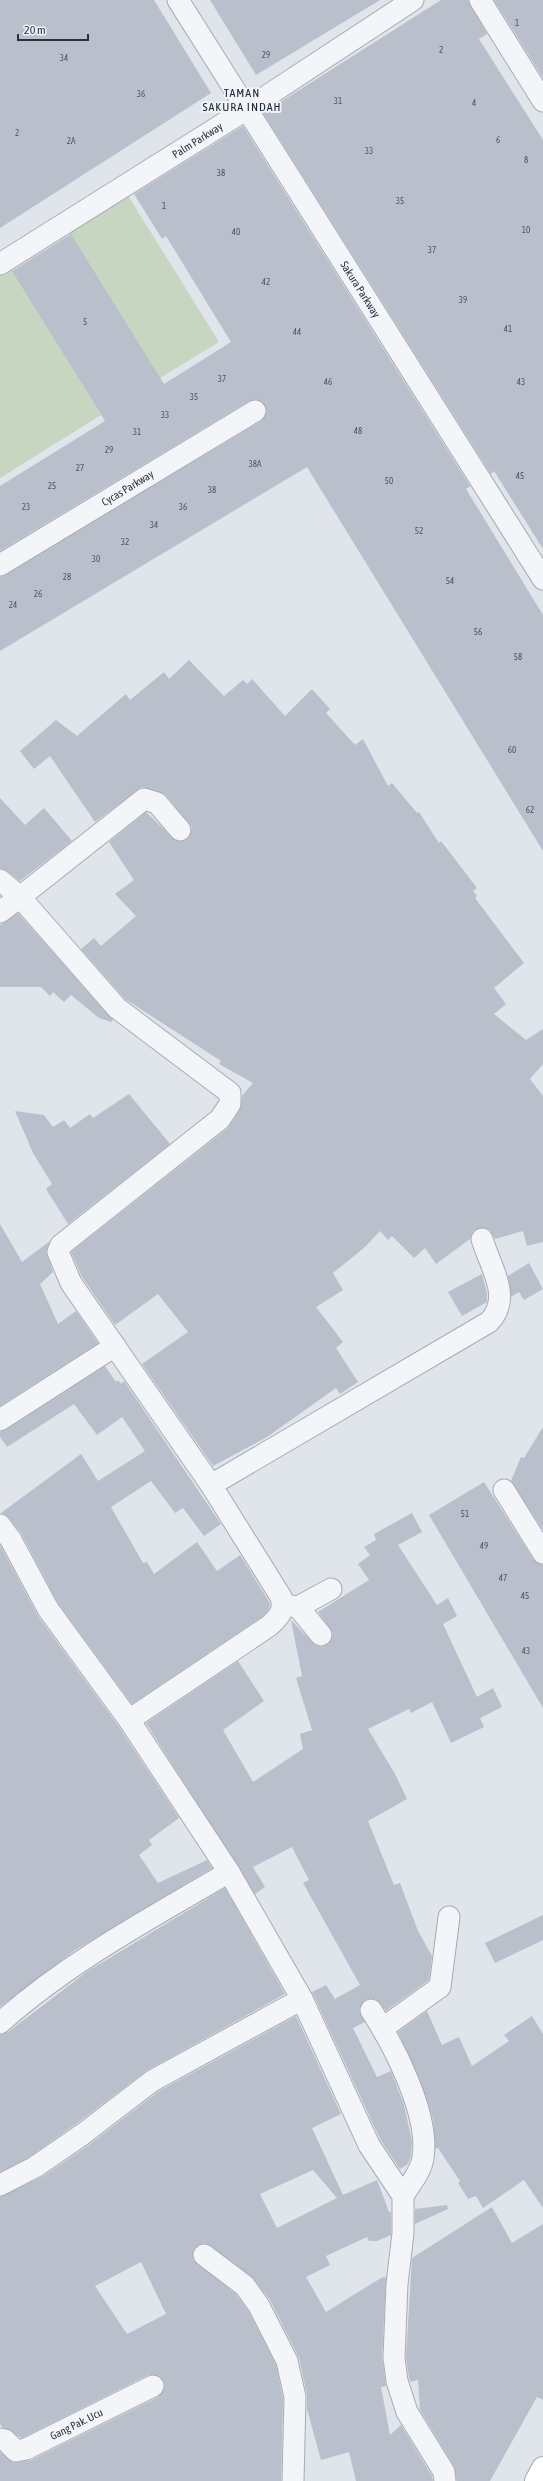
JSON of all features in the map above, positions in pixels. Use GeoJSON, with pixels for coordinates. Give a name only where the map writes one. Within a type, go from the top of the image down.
{"type":"FeatureCollection","features":[{"type":"Feature","properties":{"kind":"main road"},"geometry":{"type":"LineString","coordinates":[[536,2481],[543,2468]]}},
{"type":"Feature","properties":{"kind":"street","name":"Sakura Parkway"},"geometry":{"type":"LineString","coordinates":[[178,0],[543,579]]}},
{"type":"Feature","properties":{"kind":"street","name":"Palm Parkway"},"geometry":{"type":"LineString","coordinates":[[0,264],[247,109],[413,0]]}},
{"type":"Feature","properties":{"kind":"street"},"geometry":{"type":"LineString","coordinates":[[482,3],[543,101]]}},
{"type":"Feature","properties":{"kind":"street","name":"Cycas Parkway"},"geometry":{"type":"LineString","coordinates":[[0,565],[255,411]]}},
{"type":"Feature","properties":{"kind":"street"},"geometry":{"type":"LineString","coordinates":[[0,912],[139,801],[151,799],[157,803],[180,830]]}},
{"type":"Feature","properties":{"kind":"street"},"geometry":{"type":"LineString","coordinates":[[0,880],[20,897],[117,1008],[230,1093],[230,1104],[220,1119],[61,1245],[59,1258],[71,1283],[212,1485],[281,1597],[321,1634]]}},
{"type":"Feature","properties":{"kind":"street"},"geometry":{"type":"LineString","coordinates":[[212,1485],[489,1322],[496,1314],[499,1307],[500,1289],[482,1239]]}},
{"type":"Feature","properties":{"kind":"street"},"geometry":{"type":"LineString","coordinates":[[0,1420],[115,1346]]}},
{"type":"Feature","properties":{"kind":"street"},"geometry":{"type":"LineString","coordinates":[[504,1490],[543,1553]]}},
{"type":"Feature","properties":{"kind":"street"},"geometry":{"type":"LineString","coordinates":[[0,1525],[11,1540],[48,1609],[129,1720],[229,1872],[302,1999],[369,2145],[403,2196]]}},
{"type":"Feature","properties":{"kind":"street"},"geometry":{"type":"LineString","coordinates":[[129,1720],[269,1626],[282,1612],[291,1606],[331,1589]]}},
{"type":"Feature","properties":{"kind":"street"},"geometry":{"type":"LineString","coordinates":[[0,2023],[25,2000],[97,1951],[229,1872]]}},
{"type":"Feature","properties":{"kind":"street"},"geometry":{"type":"LineString","coordinates":[[383,2028],[440,1987],[449,1917]]}},
{"type":"Feature","properties":{"kind":"street"},"geometry":{"type":"LineString","coordinates":[[0,2185],[35,2167],[83,2134],[152,2081],[302,1999]]}},
{"type":"Feature","properties":{"kind":"street"},"geometry":{"type":"LineString","coordinates":[[371,2010],[383,2028],[411,2091],[423,2131],[424,2158],[420,2170],[403,2196],[403,2232],[397,2284],[395,2343],[397,2381],[407,2412],[444,2472],[445,2481]]}},
{"type":"Feature","properties":{"kind":"street"},"geometry":{"type":"LineString","coordinates":[[204,2255],[245,2286],[259,2306],[287,2362],[295,2397],[293,2481]]}},
{"type":"Feature","properties":{"kind":"street","name":"Gang Pak. Ucu"},"geometry":{"type":"LineString","coordinates":[[0,2439],[5,2440],[16,2450],[26,2449],[154,2386]]}},
{"type":"Feature","properties":{"kind":"green space"},"geometry":{"type":"Polygon","coordinates":[[[127,194],[219,342],[160,378],[68,230],[127,194]]]}},
{"type":"Feature","properties":{"kind":"green space"},"geometry":{"type":"Polygon","coordinates":[[[10,266],[101,415],[0,478],[0,272],[10,266]]]}},
{"type":"Feature","properties":{"kind":"building"},"geometry":{"type":"Polygon","coordinates":[[[0,0],[154,0],[211,93],[0,228],[0,0]]]}},
{"type":"Feature","properties":{"kind":"building"},"geometry":{"type":"Polygon","coordinates":[[[210,0],[380,0],[256,75],[210,0]]]}},
{"type":"Feature","properties":{"kind":"building"},"geometry":{"type":"Polygon","coordinates":[[[441,0],[468,0],[487,34],[479,39],[543,140],[543,549],[494,471],[491,474],[263,113],[441,0]]]}},
{"type":"Feature","properties":{"kind":"building"},"geometry":{"type":"Polygon","coordinates":[[[494,0],[543,0],[543,78],[494,0]]]}},
{"type":"Feature","properties":{"kind":"building"},"geometry":{"type":"Polygon","coordinates":[[[243,126],[470,486],[466,489],[543,615],[543,851],[307,467],[0,651],[0,577],[261,421],[267,411],[261,401],[249,401],[0,551],[0,486],[105,421],[12,271],[71,234],[164,384],[231,342],[166,236],[162,239],[134,194],[243,126]]]}},
{"type":"Feature","properties":{"kind":"building"},"geometry":{"type":"Polygon","coordinates":[[[189,660],[224,696],[243,680],[247,684],[252,679],[285,716],[312,689],[330,709],[326,713],[355,745],[363,739],[388,786],[392,783],[417,813],[419,812],[439,843],[441,841],[477,888],[473,891],[477,896],[475,898],[524,963],[494,988],[506,1004],[494,1014],[526,1040],[543,1029],[543,1064],[530,1079],[543,1096],[543,1242],[527,1246],[523,1231],[495,1239],[490,1230],[479,1228],[473,1231],[470,1239],[436,1264],[425,1248],[414,1258],[392,1236],[388,1240],[380,1231],[365,1247],[333,1273],[343,1290],[316,1307],[343,1342],[336,1348],[358,1382],[340,1394],[336,1388],[267,1437],[213,1466],[142,1364],[188,1332],[158,1294],[115,1325],[82,1277],[71,1252],[228,1128],[240,1110],[242,1096],[253,1083],[219,1064],[221,1061],[125,999],[81,949],[94,938],[101,946],[136,916],[115,894],[134,880],[109,842],[146,812],[176,841],[188,839],[192,827],[166,795],[142,787],[95,822],[50,756],[34,769],[20,751],[56,720],[77,736],[126,694],[130,700],[164,672],[169,679],[189,660]]]}},
{"type":"Feature","properties":{"kind":"building"},"geometry":{"type":"Polygon","coordinates":[[[0,798],[25,825],[44,808],[72,841],[20,881],[7,871],[0,868],[0,798]]]}},
{"type":"Feature","properties":{"kind":"building"},"geometry":{"type":"Polygon","coordinates":[[[18,913],[113,1020],[111,1022],[99,1018],[71,995],[64,1002],[53,992],[50,996],[41,987],[0,987],[0,925],[18,913]]]}},
{"type":"Feature","properties":{"kind":"building"},"geometry":{"type":"Polygon","coordinates":[[[129,1094],[170,1144],[68,1224],[46,1189],[52,1184],[33,1153],[15,1111],[44,1115],[53,1127],[64,1120],[70,1128],[90,1114],[93,1118],[129,1094]]]}},
{"type":"Feature","properties":{"kind":"building"},"geometry":{"type":"Polygon","coordinates":[[[0,1224],[22,1262],[50,1241],[46,1252],[53,1272],[40,1284],[58,1324],[76,1311],[98,1343],[0,1406],[0,1224]]]}},
{"type":"Feature","properties":{"kind":"building"},"geometry":{"type":"Polygon","coordinates":[[[529,1263],[543,1289],[524,1300],[519,1292],[511,1297],[508,1276],[529,1263]]]}},
{"type":"Feature","properties":{"kind":"building"},"geometry":{"type":"Polygon","coordinates":[[[482,1274],[487,1293],[487,1302],[462,1316],[448,1292],[482,1274]]]}},
{"type":"Feature","properties":{"kind":"building"},"geometry":{"type":"Polygon","coordinates":[[[105,1366],[116,1382],[118,1380],[121,1384],[124,1381],[221,1524],[204,1536],[183,1508],[175,1513],[151,1481],[111,1507],[143,1563],[147,1562],[154,1574],[197,1542],[217,1571],[240,1555],[270,1603],[269,1609],[262,1617],[132,1704],[58,1603],[21,1533],[9,1518],[1,1513],[81,1454],[98,1481],[145,1451],[122,1417],[97,1435],[74,1404],[7,1447],[0,1437],[0,1432],[6,1430],[105,1366]]]}},
{"type":"Feature","properties":{"kind":"building"},"geometry":{"type":"Polygon","coordinates":[[[543,1427],[543,1530],[511,1481],[521,1457],[524,1458],[543,1427]]]}},
{"type":"Feature","properties":{"kind":"building"},"geometry":{"type":"Polygon","coordinates":[[[484,1482],[533,1559],[543,1565],[543,1708],[429,1515],[484,1482]]]}},
{"type":"Feature","properties":{"kind":"building"},"geometry":{"type":"Polygon","coordinates":[[[412,1513],[422,1532],[398,1545],[437,1605],[448,1598],[457,1616],[443,1624],[477,1697],[493,1688],[502,1707],[480,1718],[484,1727],[451,1743],[432,1702],[411,1713],[409,1709],[368,1729],[395,1774],[407,1799],[368,1821],[394,1885],[400,1883],[418,1931],[432,1956],[429,1980],[386,2011],[376,1999],[364,2000],[359,2010],[365,2022],[353,2028],[377,2077],[391,2071],[404,2105],[412,2141],[411,2156],[408,2164],[400,2169],[380,2139],[312,1992],[326,1985],[335,1999],[360,1985],[303,1883],[309,1880],[292,1847],[253,1867],[265,1887],[255,1894],[146,1723],[238,1661],[264,1701],[223,1730],[253,1782],[303,1749],[300,1734],[312,1730],[296,1678],[302,1676],[291,1620],[316,1646],[323,1647],[329,1644],[333,1633],[318,1612],[369,1580],[358,1564],[370,1555],[364,1547],[376,1540],[374,1534],[412,1513]]]}},
{"type":"Feature","properties":{"kind":"building"},"geometry":{"type":"Polygon","coordinates":[[[0,1545],[38,1616],[119,1727],[179,1818],[149,1840],[152,1845],[139,1855],[158,1883],[207,1860],[212,1868],[75,1950],[0,2007],[0,1545]]]}},
{"type":"Feature","properties":{"kind":"building"},"geometry":{"type":"Polygon","coordinates":[[[225,1888],[285,1994],[146,2071],[76,2124],[29,2157],[0,2172],[0,2035],[8,2032],[88,1971],[225,1888]]]}},
{"type":"Feature","properties":{"kind":"building"},"geometry":{"type":"Polygon","coordinates":[[[543,1915],[543,1940],[495,1963],[485,1943],[543,1915]]]}},
{"type":"Feature","properties":{"kind":"building"},"geometry":{"type":"Polygon","coordinates":[[[427,2011],[442,2045],[459,2037],[472,2066],[509,2041],[504,2035],[532,2016],[543,2034],[543,2208],[524,2180],[483,2208],[476,2196],[468,2199],[458,2183],[460,2181],[438,2148],[435,2149],[433,2120],[427,2099],[398,2032],[427,2011]]]}},
{"type":"Feature","properties":{"kind":"building"},"geometry":{"type":"Polygon","coordinates":[[[296,2016],[341,2114],[312,2128],[343,2195],[377,2180],[389,2212],[391,2212],[391,2235],[377,2241],[369,2241],[367,2237],[326,2256],[330,2265],[306,2277],[326,2312],[381,2278],[386,2277],[382,2358],[386,2386],[381,2387],[390,2435],[401,2425],[432,2476],[433,2481],[356,2481],[349,2452],[321,2460],[307,2409],[307,2395],[299,2358],[270,2300],[252,2277],[205,2243],[194,2248],[193,2260],[236,2294],[249,2312],[276,2365],[283,2398],[281,2481],[0,2481],[0,2452],[13,2463],[31,2460],[158,2397],[165,2386],[160,2376],[148,2375],[22,2438],[2,2427],[0,2424],[0,2197],[42,2177],[90,2144],[159,2091],[296,2016]],[[313,2170],[260,2194],[277,2228],[337,2198],[313,2170]],[[141,2262],[95,2286],[127,2334],[166,2314],[141,2262]]]}},
{"type":"Feature","properties":{"kind":"building"},"geometry":{"type":"Polygon","coordinates":[[[447,2205],[448,2209],[415,2224],[415,2209],[447,2205]]]}},
{"type":"Feature","properties":{"kind":"building"},"geometry":{"type":"Polygon","coordinates":[[[492,2207],[512,2243],[543,2224],[543,2400],[537,2397],[490,2481],[457,2481],[454,2466],[420,2410],[418,2380],[410,2382],[409,2378],[406,2357],[412,2258],[492,2207]]]}},
{"type":"Feature","properties":{"kind":"district","name":"TAMAN SAKURA INDAH"},"geometry":{"type":"Point","coordinates":[242,100]}}]}
